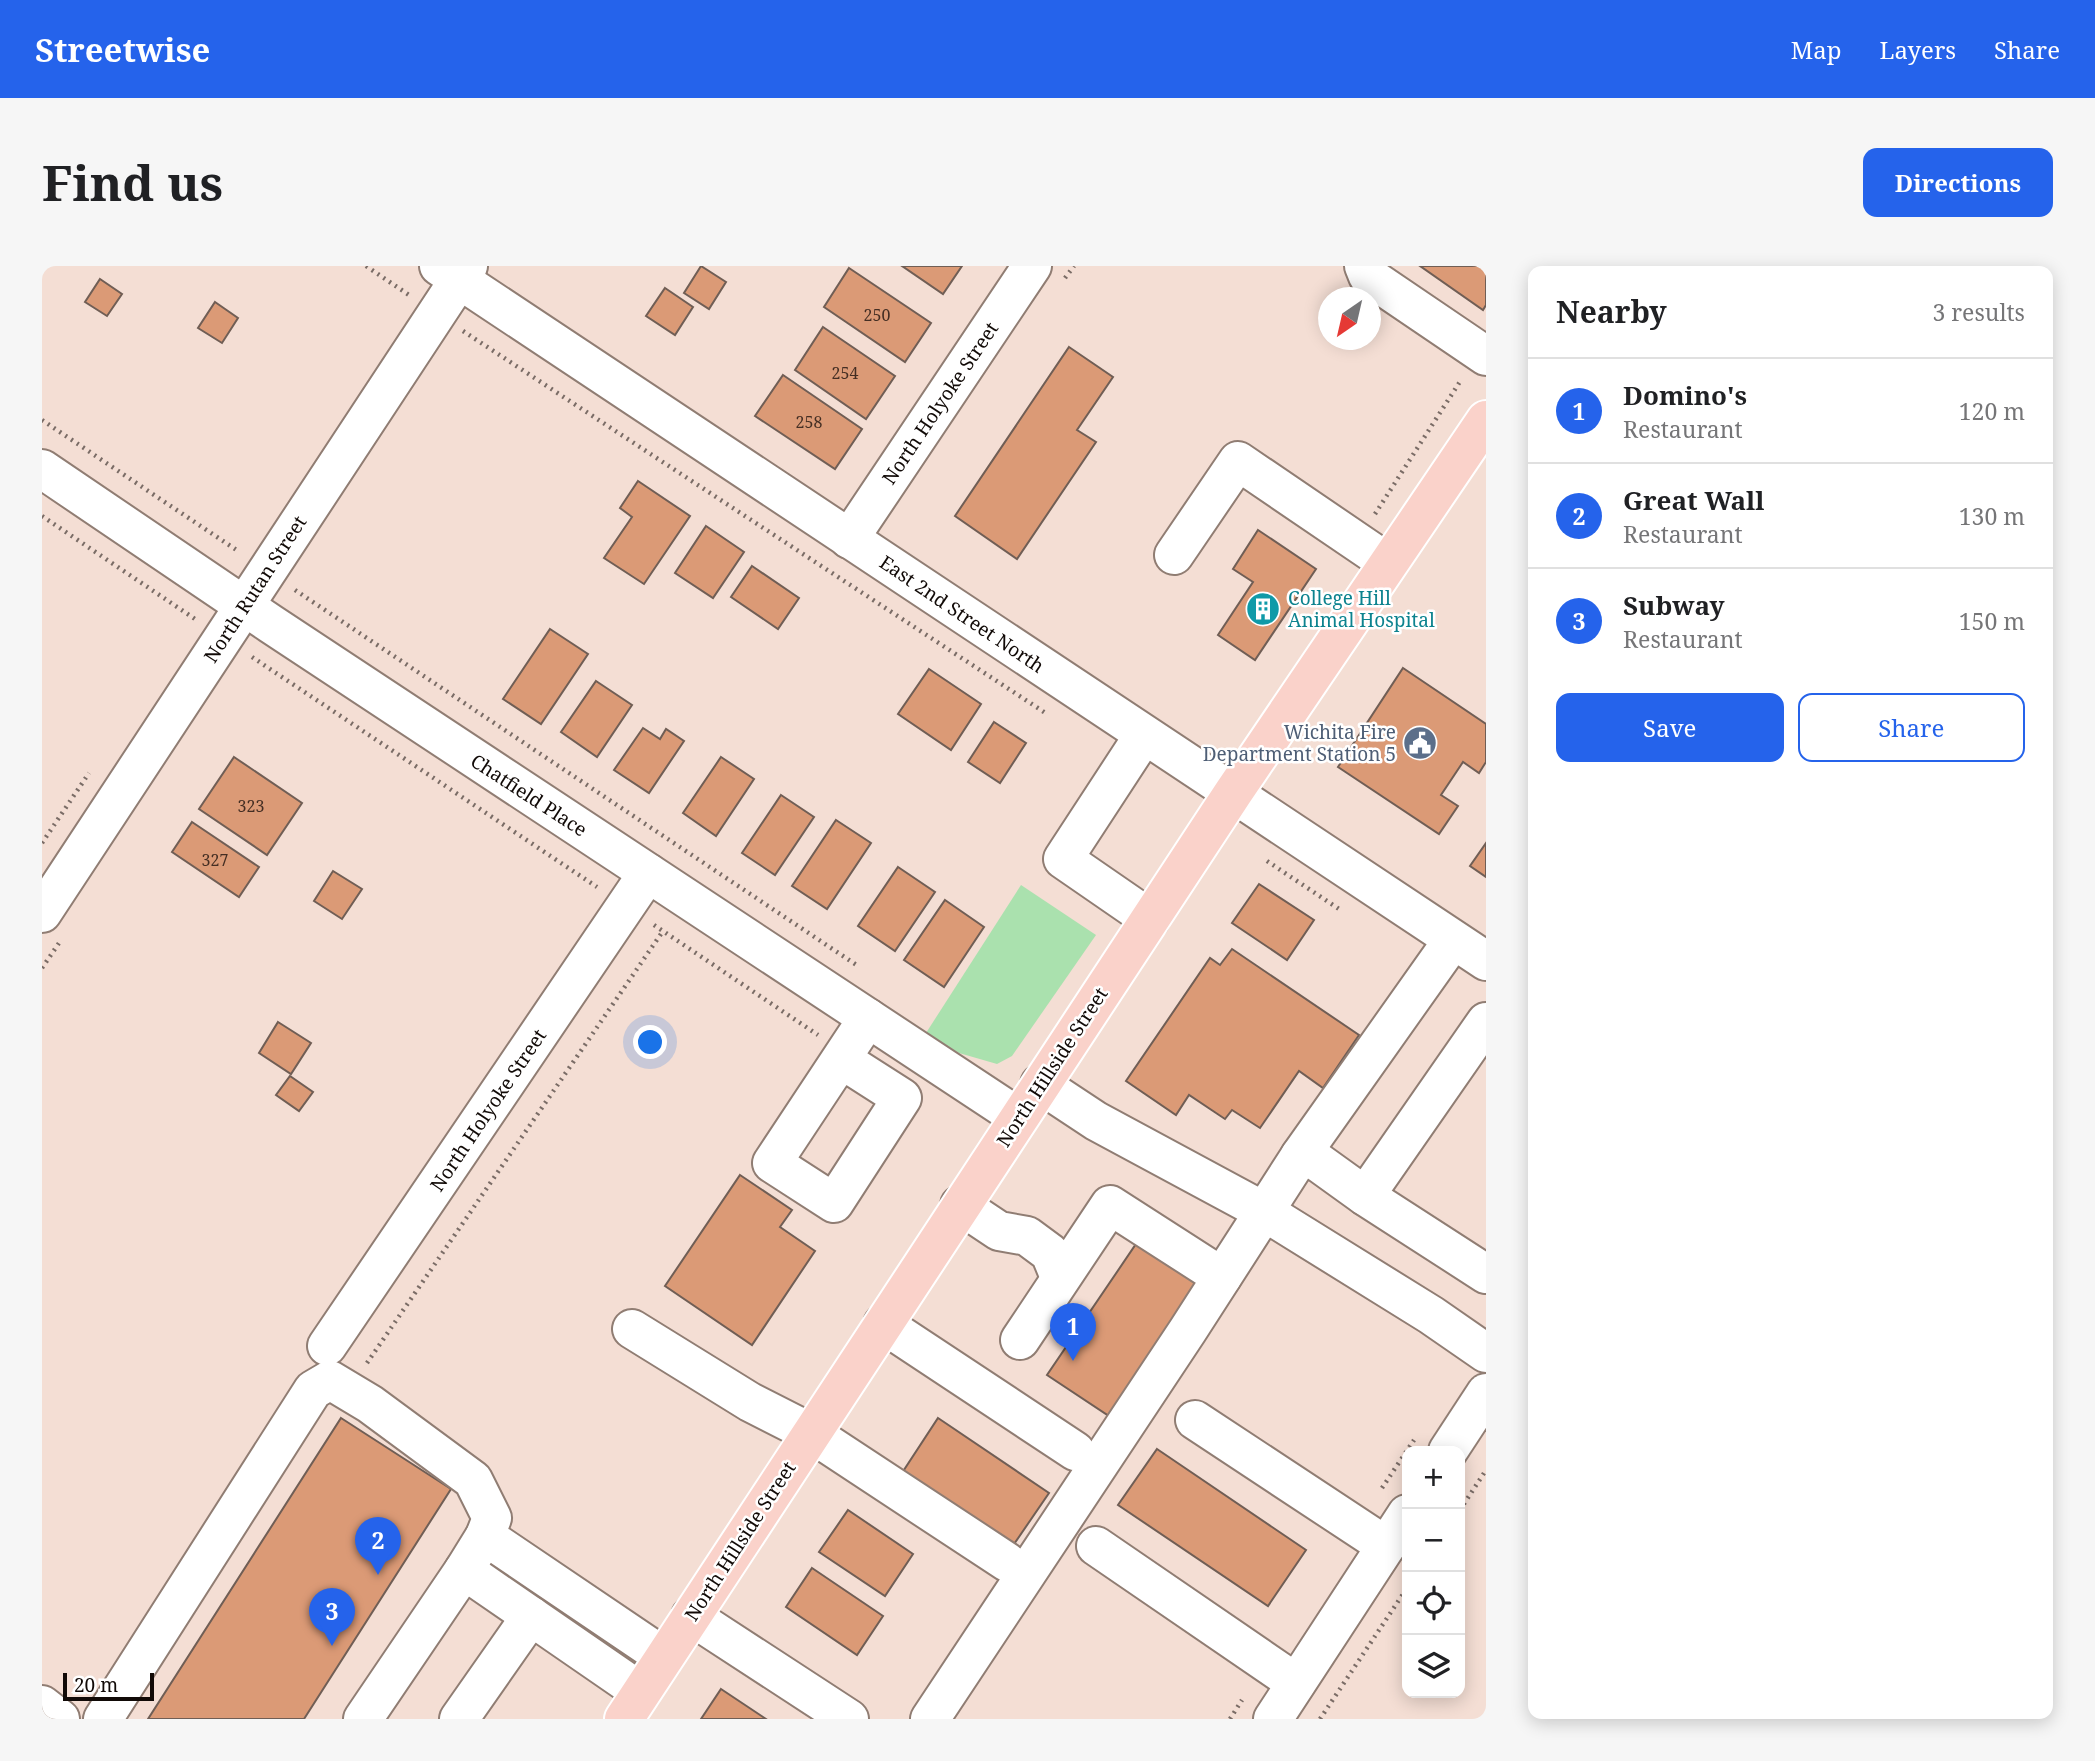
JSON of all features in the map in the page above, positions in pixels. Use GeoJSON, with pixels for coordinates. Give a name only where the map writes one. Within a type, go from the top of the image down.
{"type":"FeatureCollection","features":[{"type":"Feature","properties":{"kind":"main road","name":"North Hillside Street"},"geometry":{"type":"LineString","coordinates":[[633,1706],[1018,1117],[1233,793],[1486,420]]}},
{"type":"Feature","properties":{"kind":"street","name":"North Holyoke Street"},"geometry":{"type":"LineString","coordinates":[[849,540],[1032,266]]}},
{"type":"Feature","properties":{"kind":"street"},"geometry":{"type":"LineString","coordinates":[[1364,266],[1368,276],[1486,356]]}},
{"type":"Feature","properties":{"kind":"street","name":"North Rutan Street"},"geometry":{"type":"LineString","coordinates":[[42,913],[437,313],[456,270]]}},
{"type":"Feature","properties":{"kind":"street","name":"East 2nd Street North"},"geometry":{"type":"LineString","coordinates":[[456,270],[849,540],[1486,961]]}},
{"type":"Feature","properties":{"kind":"street"},"geometry":{"type":"LineString","coordinates":[[1174,555],[1238,461],[1388,563]]}},
{"type":"Feature","properties":{"kind":"street","name":"Chatfield Place"},"geometry":{"type":"LineString","coordinates":[[42,470],[1018,1117]]}},
{"type":"Feature","properties":{"kind":"street"},"geometry":{"type":"LineString","coordinates":[[1144,735],[1063,859],[1150,919]]}},
{"type":"Feature","properties":{"kind":"street","name":"North Holyoke Street"},"geometry":{"type":"LineString","coordinates":[[327,1346],[648,873]]}},
{"type":"Feature","properties":{"kind":"street"},"geometry":{"type":"LineString","coordinates":[[930,1719],[1300,1156],[1453,940]]}},
{"type":"Feature","properties":{"kind":"street"},"geometry":{"type":"LineString","coordinates":[[843,1056],[868,1018]]}},
{"type":"Feature","properties":{"kind":"street"},"geometry":{"type":"LineString","coordinates":[[1366,1196],[1486,1022]]}},
{"type":"Feature","properties":{"kind":"street"},"geometry":{"type":"LineString","coordinates":[[1040,1084],[1096,1121],[1265,1212],[1431,1315],[1486,1353]]}},
{"type":"Feature","properties":{"kind":"street"},"geometry":{"type":"LineString","coordinates":[[1300,1156],[1315,1160],[1486,1274]]}},
{"type":"Feature","properties":{"kind":"street"},"geometry":{"type":"LineString","coordinates":[[1020,1340],[1060,1272],[1110,1205],[1222,1277]]}},
{"type":"Feature","properties":{"kind":"street"},"geometry":{"type":"LineString","coordinates":[[960,1206],[999,1231],[1027,1236],[1051,1253],[1060,1272]]}},
{"type":"Feature","properties":{"kind":"street"},"geometry":{"type":"LineString","coordinates":[[883,1324],[1075,1451]]}},
{"type":"Feature","properties":{"kind":"street"},"geometry":{"type":"LineString","coordinates":[[632,1329],[750,1402],[811,1433],[1007,1562]]}},
{"type":"Feature","properties":{"kind":"street"},"geometry":{"type":"LineString","coordinates":[[103,1719],[313,1390],[330,1380],[370,1404],[473,1480],[492,1518],[485,1536],[464,1570],[363,1719]]}},
{"type":"Feature","properties":{"kind":"street"},"geometry":{"type":"LineString","coordinates":[[1451,1446],[1486,1393]]}},
{"type":"Feature","properties":{"kind":"street"},"geometry":{"type":"LineString","coordinates":[[1195,1420],[1387,1546]]}},
{"type":"Feature","properties":{"kind":"street"},"geometry":{"type":"LineString","coordinates":[[1273,1719],[1402,1522]]}},
{"type":"Feature","properties":{"kind":"street"},"geometry":{"type":"LineString","coordinates":[[485,1536],[664,1657]]}},
{"type":"Feature","properties":{"kind":"street"},"geometry":{"type":"LineString","coordinates":[[1096,1546],[1296,1683]]}},
{"type":"Feature","properties":{"kind":"street"},"geometry":{"type":"LineString","coordinates":[[464,1570],[531,1616],[633,1706]]}},
{"type":"Feature","properties":{"kind":"street"},"geometry":{"type":"LineString","coordinates":[[458,1719],[531,1616]]}},
{"type":"Feature","properties":{"kind":"street"},"geometry":{"type":"LineString","coordinates":[[691,1616],[849,1719]]}},
{"type":"Feature","properties":{"kind":"street"},"geometry":{"type":"LineString","coordinates":[[42,1705],[60,1719]]}},
{"type":"Feature","properties":{"kind":"path"},"geometry":{"type":"LineString","coordinates":[[366,266],[1057,721]]}},
{"type":"Feature","properties":{"kind":"path"},"geometry":{"type":"LineString","coordinates":[[42,420],[860,968]]}},
{"type":"Feature","properties":{"kind":"path"},"geometry":{"type":"LineString","coordinates":[[42,516],[626,906],[843,1056]]}},
{"type":"Feature","properties":{"kind":"path"},"geometry":{"type":"LineString","coordinates":[[363,1369],[663,931]]}},
{"type":"Feature","properties":{"kind":"path"},"geometry":{"type":"LineString","coordinates":[[1461,1509],[1486,1470]]}},
{"type":"Feature","properties":{"kind":"path"},"geometry":{"type":"LineString","coordinates":[[1320,1719],[1402,1596]]}},
{"type":"Feature","properties":{"kind":"green space"},"geometry":{"type":"Polygon","coordinates":[[[1021,885],[1096,935],[1012,1056],[997,1064],[959,1053],[926,1033],[1021,885]]]}},
{"type":"Feature","properties":{"kind":"building"},"geometry":{"type":"Polygon","coordinates":[[[701,266],[726,282],[709,309],[684,293],[701,266]]]}},
{"type":"Feature","properties":{"kind":"building"},"geometry":{"type":"Polygon","coordinates":[[[902,266],[962,266],[943,294],[902,266]]]}},
{"type":"Feature","properties":{"kind":"building"},"geometry":{"type":"Polygon","coordinates":[[[1420,266],[1486,266],[1486,305],[1483,310],[1420,266]]]}},
{"type":"Feature","properties":{"kind":"building"},"geometry":{"type":"Polygon","coordinates":[[[849,268],[931,323],[905,362],[824,307],[849,268]]]}},
{"type":"Feature","properties":{"kind":"building"},"geometry":{"type":"Polygon","coordinates":[[[100,279],[122,294],[107,316],[85,302],[100,279]]]}},
{"type":"Feature","properties":{"kind":"building"},"geometry":{"type":"Polygon","coordinates":[[[665,288],[693,307],[675,335],[646,316],[665,288]]]}},
{"type":"Feature","properties":{"kind":"building"},"geometry":{"type":"Polygon","coordinates":[[[215,302],[238,318],[222,343],[198,328],[215,302]]]}},
{"type":"Feature","properties":{"kind":"building"},"geometry":{"type":"Polygon","coordinates":[[[823,327],[895,376],[866,419],[795,370],[823,327]]]}},
{"type":"Feature","properties":{"kind":"building"},"geometry":{"type":"Polygon","coordinates":[[[1069,347],[1113,377],[1077,430],[1096,442],[1017,559],[955,516],[1069,347]]]}},
{"type":"Feature","properties":{"kind":"building"},"geometry":{"type":"Polygon","coordinates":[[[783,375],[862,429],[835,469],[755,416],[783,375]]]}},
{"type":"Feature","properties":{"kind":"building"},"geometry":{"type":"Polygon","coordinates":[[[638,481],[690,516],[644,584],[604,558],[632,517],[620,508],[638,481]]]}},
{"type":"Feature","properties":{"kind":"building"},"geometry":{"type":"Polygon","coordinates":[[[706,526],[744,552],[713,598],[675,573],[706,526]]]}},
{"type":"Feature","properties":{"kind":"building","name":"College Hill Animal Hospital"},"geometry":{"type":"Polygon","coordinates":[[[1258,530],[1316,569],[1255,660],[1218,635],[1253,582],[1233,569],[1258,530]]]}},
{"type":"Feature","properties":{"kind":"building"},"geometry":{"type":"Polygon","coordinates":[[[752,566],[799,598],[778,629],[731,597],[752,566]]]}},
{"type":"Feature","properties":{"kind":"building"},"geometry":{"type":"Polygon","coordinates":[[[550,629],[588,654],[541,724],[503,699],[550,629]]]}},
{"type":"Feature","properties":{"kind":"building","name":"Wichita Fire Department Station 5"},"geometry":{"type":"Polygon","coordinates":[[[1403,668],[1486,724],[1486,762],[1479,773],[1463,762],[1441,795],[1458,806],[1439,834],[1338,767],[1403,668]]]}},
{"type":"Feature","properties":{"kind":"building"},"geometry":{"type":"Polygon","coordinates":[[[929,669],[981,704],[951,750],[898,714],[929,669]]]}},
{"type":"Feature","properties":{"kind":"building"},"geometry":{"type":"Polygon","coordinates":[[[596,681],[632,705],[597,757],[561,732],[596,681]]]}},
{"type":"Feature","properties":{"kind":"building"},"geometry":{"type":"Polygon","coordinates":[[[994,722],[1026,743],[1000,783],[968,762],[994,722]]]}},
{"type":"Feature","properties":{"kind":"building"},"geometry":{"type":"Polygon","coordinates":[[[643,728],[660,739],[666,729],[684,741],[649,793],[614,770],[643,728]]]}},
{"type":"Feature","properties":{"kind":"building"},"geometry":{"type":"Polygon","coordinates":[[[234,757],[302,803],[267,855],[199,809],[234,757]]]}},
{"type":"Feature","properties":{"kind":"building"},"geometry":{"type":"Polygon","coordinates":[[[721,757],[754,779],[716,836],[683,813],[721,757]]]}},
{"type":"Feature","properties":{"kind":"building"},"geometry":{"type":"Polygon","coordinates":[[[781,795],[814,817],[775,875],[742,853],[781,795]]]}},
{"type":"Feature","properties":{"kind":"building"},"geometry":{"type":"Polygon","coordinates":[[[836,820],[871,843],[827,909],[792,886],[836,820]]]}},
{"type":"Feature","properties":{"kind":"building"},"geometry":{"type":"Polygon","coordinates":[[[192,822],[259,867],[239,897],[172,852],[192,822]]]}},
{"type":"Feature","properties":{"kind":"building"},"geometry":{"type":"Polygon","coordinates":[[[1486,843],[1486,877],[1470,866],[1486,843]]]}},
{"type":"Feature","properties":{"kind":"building"},"geometry":{"type":"Polygon","coordinates":[[[898,867],[935,892],[895,951],[858,926],[898,867]]]}},
{"type":"Feature","properties":{"kind":"building"},"geometry":{"type":"Polygon","coordinates":[[[333,871],[362,889],[342,919],[314,901],[333,871]]]}},
{"type":"Feature","properties":{"kind":"building"},"geometry":{"type":"Polygon","coordinates":[[[1259,884],[1314,920],[1287,960],[1232,923],[1259,884]]]}},
{"type":"Feature","properties":{"kind":"building"},"geometry":{"type":"Polygon","coordinates":[[[945,900],[984,927],[944,987],[904,960],[945,900]]]}},
{"type":"Feature","properties":{"kind":"building"},"geometry":{"type":"Polygon","coordinates":[[[1232,949],[1359,1035],[1323,1088],[1299,1071],[1260,1128],[1232,1110],[1225,1119],[1189,1095],[1176,1115],[1126,1081],[1210,958],[1220,965],[1232,949]]]}},
{"type":"Feature","properties":{"kind":"building"},"geometry":{"type":"Polygon","coordinates":[[[278,1022],[311,1043],[291,1074],[259,1053],[278,1022]]]}},
{"type":"Feature","properties":{"kind":"building"},"geometry":{"type":"Polygon","coordinates":[[[290,1076],[313,1092],[299,1111],[276,1095],[290,1076]]]}},
{"type":"Feature","properties":{"kind":"building"},"geometry":{"type":"Polygon","coordinates":[[[740,1175],[792,1210],[780,1227],[815,1251],[752,1345],[665,1286],[740,1175]]]}},
{"type":"Feature","properties":{"kind":"building"},"geometry":{"type":"Polygon","coordinates":[[[1138,1241],[1202,1284],[1112,1418],[1047,1375],[1138,1241]]]}},
{"type":"Feature","properties":{"kind":"building"},"geometry":{"type":"Polygon","coordinates":[[[341,1418],[451,1489],[304,1719],[148,1719],[341,1418]]]}},
{"type":"Feature","properties":{"kind":"building"},"geometry":{"type":"Polygon","coordinates":[[[938,1418],[1049,1493],[1010,1550],[900,1476],[938,1418]]]}},
{"type":"Feature","properties":{"kind":"building"},"geometry":{"type":"Polygon","coordinates":[[[1157,1449],[1306,1550],[1268,1606],[1118,1505],[1157,1449]]]}},
{"type":"Feature","properties":{"kind":"building"},"geometry":{"type":"Polygon","coordinates":[[[848,1510],[913,1554],[885,1596],[819,1552],[848,1510]]]}},
{"type":"Feature","properties":{"kind":"building"},"geometry":{"type":"Polygon","coordinates":[[[812,1568],[883,1616],[857,1655],[786,1607],[812,1568]]]}},
{"type":"Feature","properties":{"kind":"building"},"geometry":{"type":"Polygon","coordinates":[[[721,1689],[766,1719],[701,1719],[721,1689]]]}},
{"type":"Feature","properties":{"kind":"place","name":"College Hill Animal Hospital"},"geometry":{"type":"Point","coordinates":[1263,609]}},
{"type":"Feature","properties":{"kind":"place","name":"Wichita Fire Department Station 5"},"geometry":{"type":"Point","coordinates":[1420,743]}},
{"type":"Feature","properties":{"kind":"place","name":"Domino's"},"geometry":{"type":"Point","coordinates":[1073,1361]}},
{"type":"Feature","properties":{"kind":"place","name":"Great Wall"},"geometry":{"type":"Point","coordinates":[378,1575]}},
{"type":"Feature","properties":{"kind":"place","name":"Subway"},"geometry":{"type":"Point","coordinates":[332,1646]}}]}
